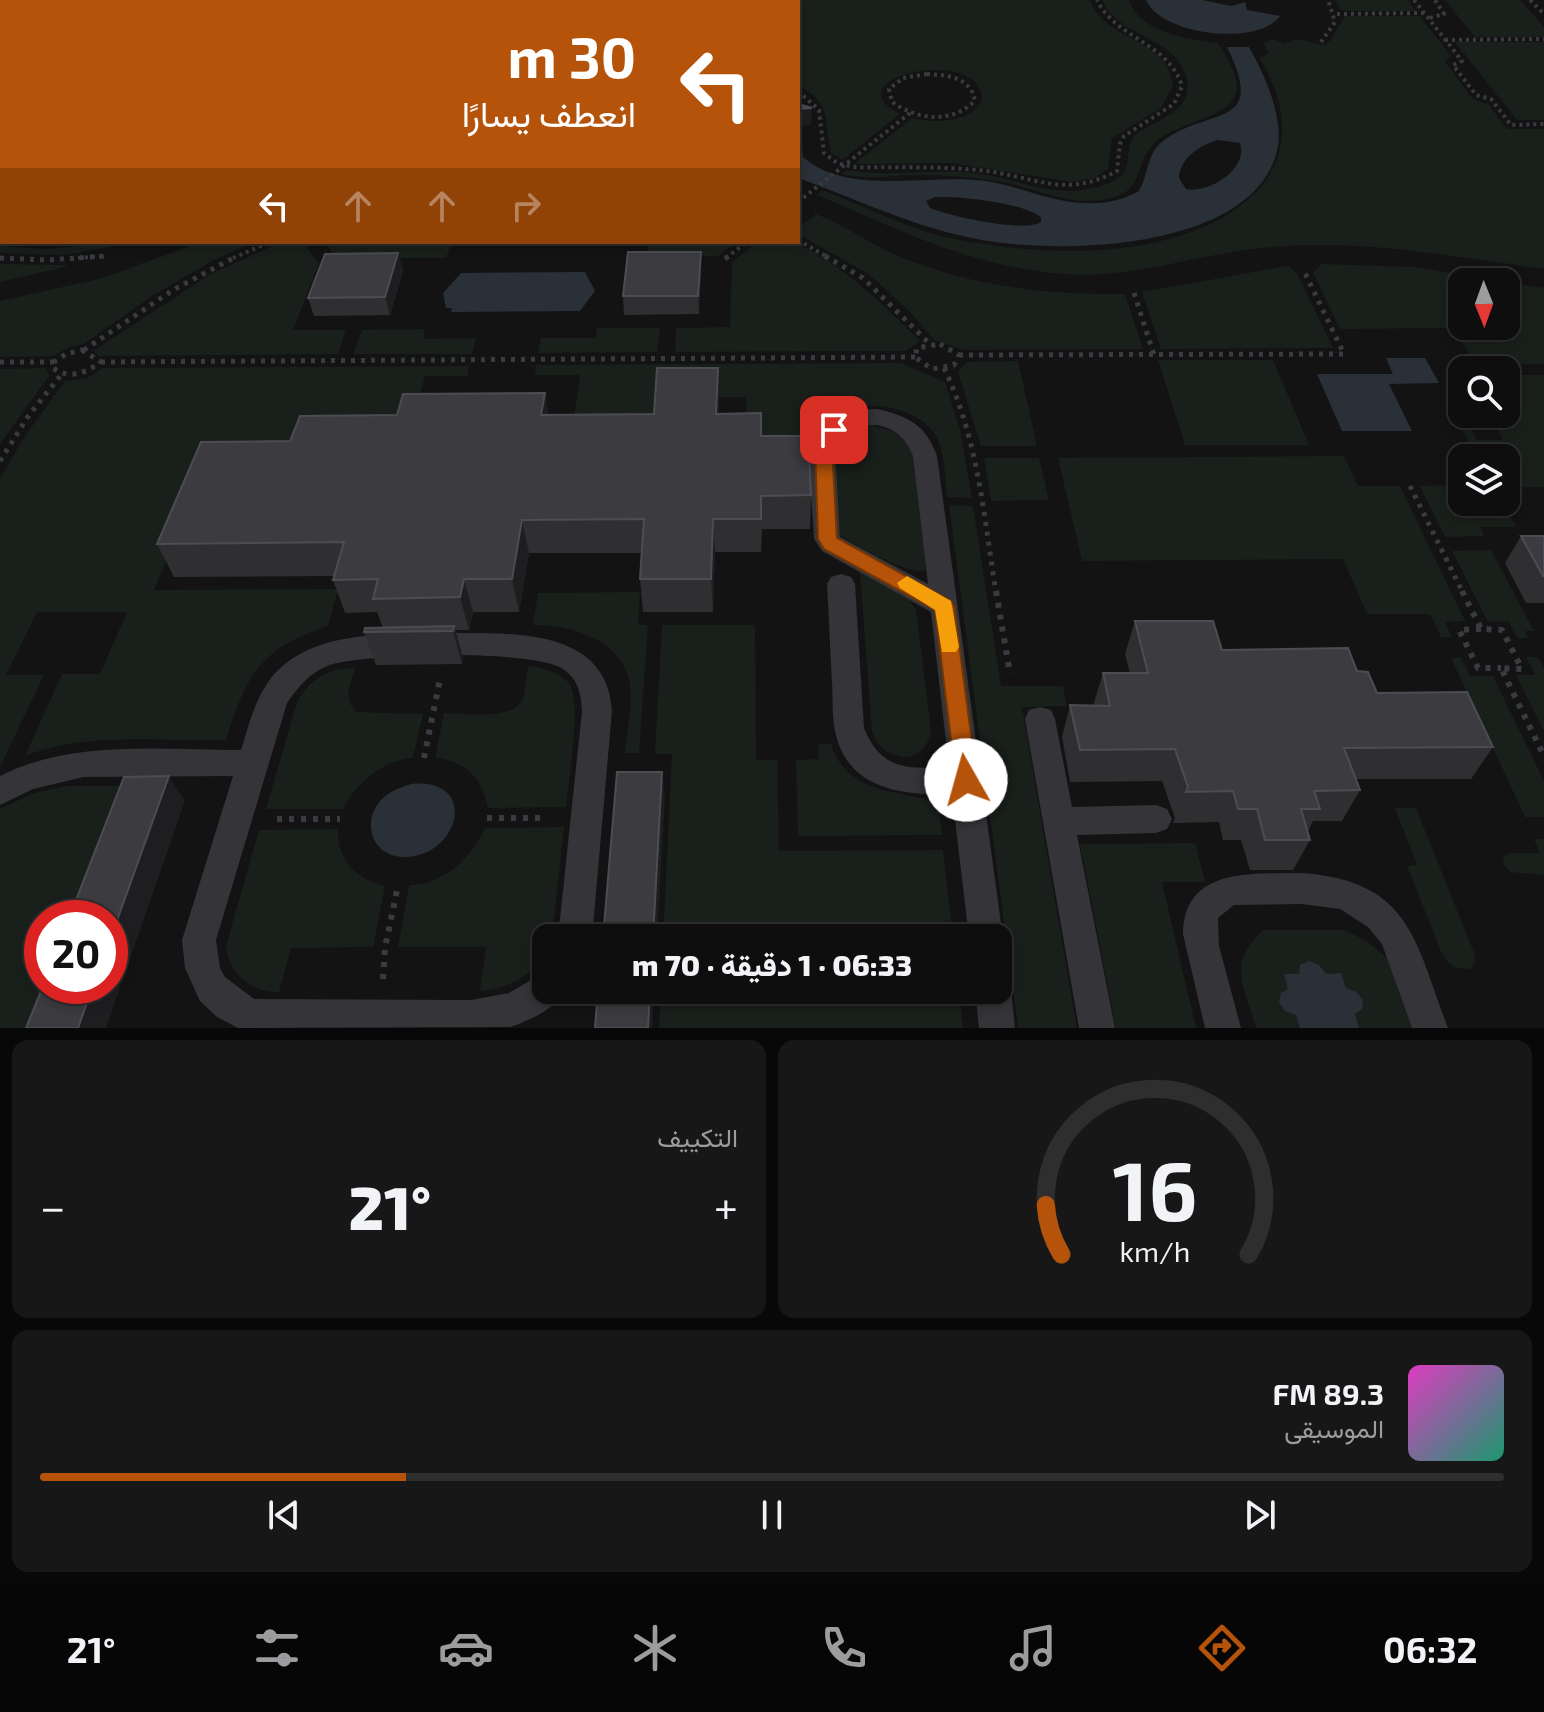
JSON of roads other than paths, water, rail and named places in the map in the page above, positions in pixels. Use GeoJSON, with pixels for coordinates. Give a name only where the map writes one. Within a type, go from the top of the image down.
{"type":"FeatureCollection","features":[{"type":"Feature","properties":{"kind":"lane"},"geometry":{"type":"LineString","coordinates":[[944,606],[827,539],[823,447],[827,438],[844,423],[870,417],[887,419],[903,424],[923,444],[944,606],[984,924]]}},
{"type":"Feature","properties":{"kind":"lane"},"geometry":{"type":"LineString","coordinates":[[841,584],[849,728],[859,753],[882,773],[896,779],[913,782],[966,780]]}},
{"type":"Feature","properties":{"kind":"lane"},"geometry":{"type":"LineString","coordinates":[[532,998],[521,1006],[496,1015],[380,1023],[254,1017],[233,1010],[216,997],[205,981],[199,961],[199,940],[275,695],[301,667],[328,653],[358,647],[518,646],[565,656],[581,666],[597,694],[577,924]]}},
{"type":"Feature","properties":{"kind":"lane"},"geometry":{"type":"LineString","coordinates":[[1040,719],[1097,1028]]}},
{"type":"Feature","properties":{"kind":"lane"},"geometry":{"type":"LineString","coordinates":[[0,791],[27,777],[84,764],[252,763]]}},
{"type":"Feature","properties":{"kind":"lane"},"geometry":{"type":"LineString","coordinates":[[1059,821],[1156,819]]}},
{"type":"Feature","properties":{"kind":"lane"},"geometry":{"type":"LineString","coordinates":[[1223,1028],[1199,927],[1202,913],[1209,902],[1220,894],[1234,890],[1328,890],[1361,899],[1387,921],[1396,935],[1430,1028]]}},
{"type":"Feature","properties":{"kind":"lane"},"geometry":{"type":"LineString","coordinates":[[994,1004],[997,1028]]}}]}
